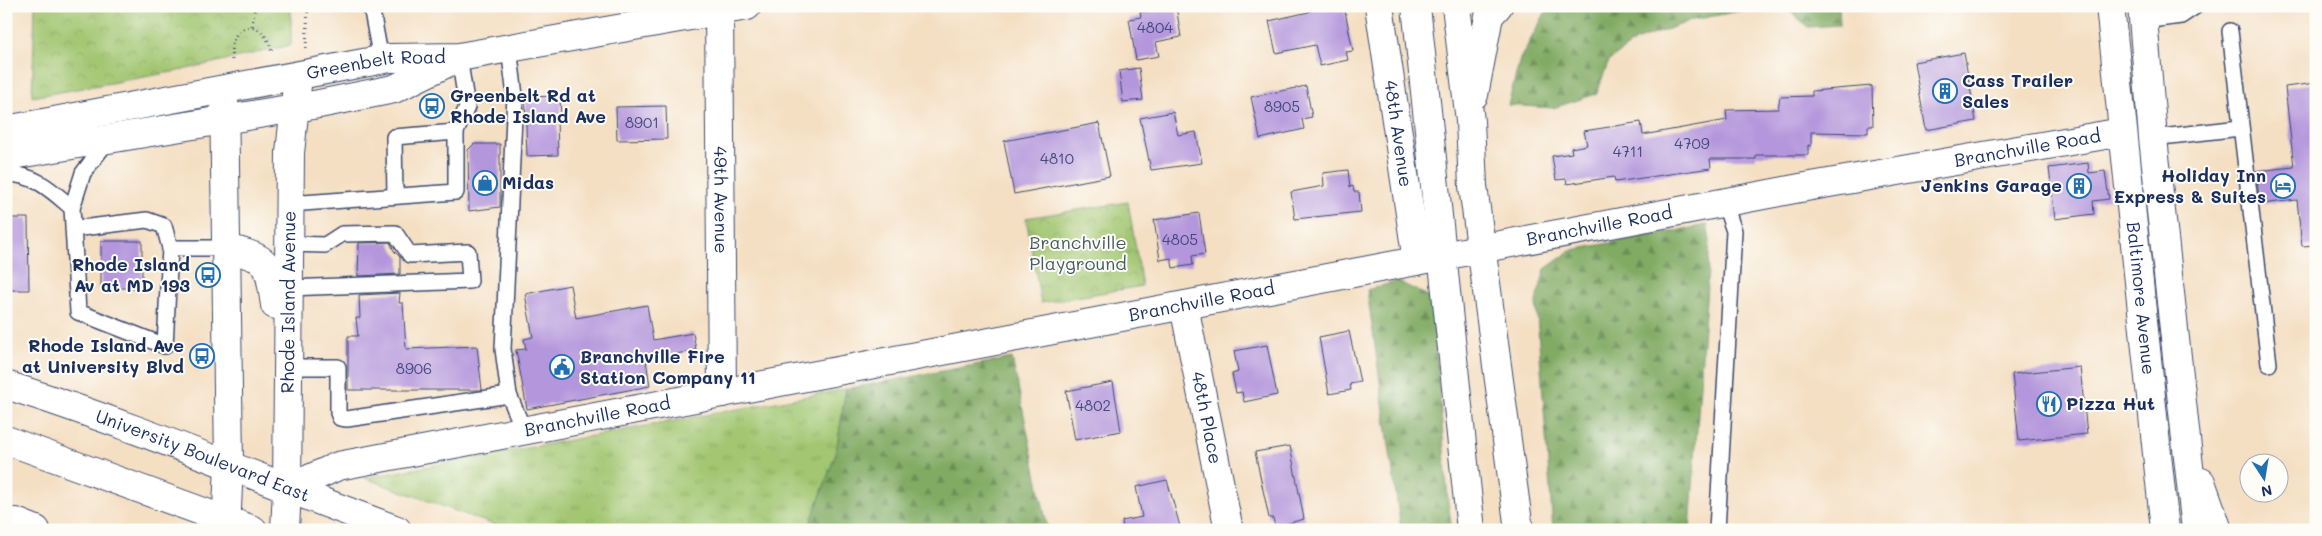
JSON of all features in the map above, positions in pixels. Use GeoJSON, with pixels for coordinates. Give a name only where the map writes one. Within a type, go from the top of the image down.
{"type":"FeatureCollection","features":[{"type":"Feature","properties":{"kind":"main road","name":"Greenbelt Road"},"geometry":{"type":"LineString","coordinates":[[6,130],[109,109],[214,92],[381,60],[459,57],[719,9],[747,6]]}},
{"type":"Feature","properties":{"kind":"main road","name":"48th Avenue"},"geometry":{"type":"LineString","coordinates":[[1380,6],[1416,261]]}},
{"type":"Feature","properties":{"kind":"main road","name":"48th Avenue"},"geometry":{"type":"LineString","coordinates":[[1416,6],[1471,530]]}},
{"type":"Feature","properties":{"kind":"main road"},"geometry":{"type":"LineString","coordinates":[[1456,6],[1470,121],[1473,186],[1519,530]]}},
{"type":"Feature","properties":{"kind":"main road"},"geometry":{"type":"LineString","coordinates":[[1470,121],[1489,16],[1498,6]]}},
{"type":"Feature","properties":{"kind":"main road","name":"49th Avenue"},"geometry":{"type":"LineString","coordinates":[[719,9],[722,393]]}},
{"type":"Feature","properties":{"kind":"main road","name":"Baltimore Avenue"},"geometry":{"type":"LineString","coordinates":[[2108,12],[2165,530]]}},
{"type":"Feature","properties":{"kind":"main road","name":"Baltimore Avenue"},"geometry":{"type":"LineString","coordinates":[[2142,14],[2152,138],[2196,530]]}},
{"type":"Feature","properties":{"kind":"main road"},"geometry":{"type":"LineString","coordinates":[[6,156],[225,120],[394,89],[459,57]]}},
{"type":"Feature","properties":{"kind":"main road","name":"Rhode Island Avenue"},"geometry":{"type":"LineString","coordinates":[[285,530],[290,153],[298,76]]}},
{"type":"Feature","properties":{"kind":"main road"},"geometry":{"type":"LineString","coordinates":[[214,92],[225,120],[229,465],[226,525]]}},
{"type":"Feature","properties":{"kind":"main road","name":"Branchville Road"},"geometry":{"type":"LineString","coordinates":[[287,489],[338,466],[1724,202],[2122,132]]}},
{"type":"Feature","properties":{"kind":"main road"},"geometry":{"type":"LineString","coordinates":[[227,248],[256,256],[264,261],[269,269],[287,374]]}},
{"type":"Feature","properties":{"kind":"main road","name":"48th Place"},"geometry":{"type":"LineString","coordinates":[[1184,306],[1229,530]]}},
{"type":"Feature","properties":{"kind":"main road","name":"University Boulevard East"},"geometry":{"type":"LineString","coordinates":[[6,385],[229,465],[397,530]]}},
{"type":"Feature","properties":{"kind":"main road"},"geometry":{"type":"LineString","coordinates":[[6,440],[226,525],[253,530]]}},
{"type":"Feature","properties":{"kind":"main road"},"geometry":{"type":"LineString","coordinates":[[2186,442],[2218,530]]}},
{"type":"Feature","properties":{"kind":"lane"},"geometry":{"type":"LineString","coordinates":[[371,6],[381,60]]}},
{"type":"Feature","properties":{"kind":"lane"},"geometry":{"type":"LineString","coordinates":[[2142,14],[2181,16],[2196,6]]}},
{"type":"Feature","properties":{"kind":"lane"},"geometry":{"type":"LineString","coordinates":[[2230,31],[2269,364]]}},
{"type":"Feature","properties":{"kind":"lane"},"geometry":{"type":"LineString","coordinates":[[509,48],[516,96],[502,349],[509,395],[524,430]]}},
{"type":"Feature","properties":{"kind":"lane"},"geometry":{"type":"LineString","coordinates":[[289,204],[456,192],[456,132],[467,107],[459,57]]}},
{"type":"Feature","properties":{"kind":"lane"},"geometry":{"type":"LineString","coordinates":[[2152,138],[2240,128]]}},
{"type":"Feature","properties":{"kind":"lane"},"geometry":{"type":"LineString","coordinates":[[396,196],[394,137],[456,132]]}},
{"type":"Feature","properties":{"kind":"lane"},"geometry":{"type":"LineString","coordinates":[[73,229],[147,220],[164,226],[170,248],[165,346],[78,312],[73,229],[72,208],[83,172],[109,138]]}},
{"type":"Feature","properties":{"kind":"lane"},"geometry":{"type":"LineString","coordinates":[[6,174],[19,174],[43,183],[72,208]]}},
{"type":"Feature","properties":{"kind":"lane"},"geometry":{"type":"LineString","coordinates":[[1717,530],[1734,231],[1724,202]]}},
{"type":"Feature","properties":{"kind":"lane"},"geometry":{"type":"LineString","coordinates":[[288,244],[325,245],[342,234],[394,233],[410,255],[468,252],[470,281],[288,288]]}},
{"type":"Feature","properties":{"kind":"lane"},"geometry":{"type":"LineString","coordinates":[[170,248],[227,248]]}},
{"type":"Feature","properties":{"kind":"lane"},"geometry":{"type":"LineString","coordinates":[[287,374],[338,367],[338,413],[340,418],[347,419],[509,395]]}},
{"type":"Feature","properties":{"kind":"path"},"geometry":{"type":"LineString","coordinates":[[252,26],[255,6]]}},
{"type":"Feature","properties":{"kind":"path"},"geometry":{"type":"LineString","coordinates":[[307,46],[308,6]]}},
{"type":"Feature","properties":{"kind":"path"},"geometry":{"type":"LineString","coordinates":[[232,60],[230,50],[238,33],[244,28],[252,26],[260,29],[269,40],[272,52]]}},
{"type":"Feature","properties":{"kind":"green space"},"geometry":{"type":"Polygon","coordinates":[[[35,6],[291,6],[291,45],[178,71],[32,97],[35,6]]]}},
{"type":"Feature","properties":{"kind":"green space"},"geometry":{"type":"Polygon","coordinates":[[[1549,6],[1839,6],[1840,25],[1808,27],[1786,8],[1755,8],[1693,20],[1635,41],[1609,61],[1596,94],[1553,108],[1508,105],[1520,59],[1549,6]]]}},
{"type":"Feature","properties":{"kind":"green space","name":"Branchville Playground"},"geometry":{"type":"Polygon","coordinates":[[[1128,202],[1142,286],[1041,303],[1026,218],[1128,202]]]}},
{"type":"Feature","properties":{"kind":"green space"},"geometry":{"type":"Polygon","coordinates":[[[1707,225],[1710,241],[1690,530],[1553,530],[1536,302],[1545,269],[1572,250],[1707,225]]]}},
{"type":"Feature","properties":{"kind":"green space"},"geometry":{"type":"Polygon","coordinates":[[[1397,281],[1432,298],[1452,530],[1401,530],[1367,290],[1397,281]]]}},
{"type":"Feature","properties":{"kind":"green space"},"geometry":{"type":"Polygon","coordinates":[[[1012,358],[1048,530],[808,530],[836,453],[846,389],[1012,358]]]}},
{"type":"Feature","properties":{"kind":"green space"},"geometry":{"type":"Polygon","coordinates":[[[846,389],[836,453],[808,530],[508,530],[365,478],[846,389]]]}},
{"type":"Feature","properties":{"kind":"building"},"geometry":{"type":"Polygon","coordinates":[[[1176,6],[1181,37],[1156,42],[1159,56],[1136,60],[1129,19],[1141,17],[1140,12],[1176,6]]]}},
{"type":"Feature","properties":{"kind":"building"},"geometry":{"type":"Polygon","coordinates":[[[1308,6],[1344,6],[1353,51],[1346,52],[1348,60],[1320,66],[1315,45],[1276,53],[1269,21],[1309,12],[1308,6]]]}},
{"type":"Feature","properties":{"kind":"building","name":"Cass Trailer Sales"},"geometry":{"type":"Polygon","coordinates":[[[1964,53],[1976,121],[1926,130],[1914,62],[1964,53]]]}},
{"type":"Feature","properties":{"kind":"building"},"geometry":{"type":"Polygon","coordinates":[[[1139,68],[1143,100],[1123,102],[1119,71],[1139,68]]]}},
{"type":"Feature","properties":{"kind":"building","name":"Holiday Inn Express & Suites"},"geometry":{"type":"Polygon","coordinates":[[[2316,83],[2316,245],[2302,246],[2297,200],[2260,204],[2256,171],[2294,167],[2285,87],[2316,83]]]}},
{"type":"Feature","properties":{"kind":"building"},"geometry":{"type":"Polygon","coordinates":[[[1306,86],[1312,117],[1302,119],[1304,129],[1260,139],[1251,97],[1306,86]]]}},
{"type":"Feature","properties":{"kind":"building"},"geometry":{"type":"Polygon","coordinates":[[[1872,86],[1873,126],[1868,126],[1868,133],[1811,132],[1811,146],[1808,145],[1808,155],[1756,155],[1756,159],[1710,159],[1711,168],[1615,182],[1614,177],[1567,184],[1566,179],[1556,180],[1552,156],[1572,153],[1571,148],[1587,145],[1584,131],[1641,122],[1643,135],[1727,120],[1726,110],[1778,109],[1780,97],[1812,96],[1812,91],[1872,86]]]}},
{"type":"Feature","properties":{"kind":"building"},"geometry":{"type":"Polygon","coordinates":[[[560,96],[561,119],[557,119],[558,155],[527,156],[525,97],[560,96]]]}},
{"type":"Feature","properties":{"kind":"building"},"geometry":{"type":"Polygon","coordinates":[[[666,106],[667,139],[617,140],[616,107],[666,106]]]}},
{"type":"Feature","properties":{"kind":"building"},"geometry":{"type":"Polygon","coordinates":[[[1173,112],[1178,135],[1196,132],[1202,163],[1151,170],[1140,118],[1173,112]]]}},
{"type":"Feature","properties":{"kind":"building"},"geometry":{"type":"Polygon","coordinates":[[[1099,123],[1110,176],[1014,194],[1004,141],[1099,123]]]}},
{"type":"Feature","properties":{"kind":"building","name":"Midas"},"geometry":{"type":"Polygon","coordinates":[[[474,144],[500,144],[500,207],[469,211],[468,150],[474,144]]]}},
{"type":"Feature","properties":{"kind":"building","name":"Jenkins Garage"},"geometry":{"type":"Polygon","coordinates":[[[2088,163],[2089,173],[2105,171],[2109,199],[2093,201],[2094,214],[2055,219],[2049,168],[2088,163]]]}},
{"type":"Feature","properties":{"kind":"building"},"geometry":{"type":"Polygon","coordinates":[[[1348,170],[1350,187],[1353,186],[1354,192],[1359,192],[1361,212],[1295,219],[1291,192],[1324,186],[1323,173],[1348,170]]]}},
{"type":"Feature","properties":{"kind":"building"},"geometry":{"type":"Polygon","coordinates":[[[1199,213],[1205,254],[1192,256],[1193,265],[1173,268],[1171,258],[1160,260],[1154,220],[1199,213]]]}},
{"type":"Feature","properties":{"kind":"building"},"geometry":{"type":"Polygon","coordinates":[[[6,218],[28,218],[29,290],[6,290],[6,218]]]}},
{"type":"Feature","properties":{"kind":"building"},"geometry":{"type":"Polygon","coordinates":[[[101,241],[142,241],[142,288],[101,288],[101,241]]]}},
{"type":"Feature","properties":{"kind":"building"},"geometry":{"type":"Polygon","coordinates":[[[390,242],[394,251],[400,257],[400,274],[358,276],[359,243],[390,242]]]}},
{"type":"Feature","properties":{"kind":"building"},"geometry":{"type":"Polygon","coordinates":[[[570,285],[576,318],[647,305],[653,340],[693,333],[696,350],[646,360],[650,386],[527,409],[516,350],[526,349],[524,339],[533,337],[525,294],[570,285]]]}},
{"type":"Feature","properties":{"kind":"building"},"geometry":{"type":"Polygon","coordinates":[[[400,293],[399,303],[403,303],[406,349],[477,346],[482,390],[348,390],[348,336],[358,336],[356,318],[360,318],[359,295],[400,293]]]}},
{"type":"Feature","properties":{"kind":"building"},"geometry":{"type":"Polygon","coordinates":[[[1349,331],[1360,382],[1350,384],[1351,390],[1329,394],[1319,337],[1349,331]]]}},
{"type":"Feature","properties":{"kind":"building"},"geometry":{"type":"Polygon","coordinates":[[[1267,345],[1277,395],[1244,402],[1242,392],[1236,393],[1232,374],[1238,372],[1234,351],[1267,345]]]}},
{"type":"Feature","properties":{"kind":"building","name":"Pizza Hut"},"geometry":{"type":"Polygon","coordinates":[[[2080,367],[2087,434],[2019,441],[2012,374],[2080,367]]]}},
{"type":"Feature","properties":{"kind":"building"},"geometry":{"type":"Polygon","coordinates":[[[1113,382],[1121,431],[1075,440],[1066,391],[1113,382]]]}},
{"type":"Feature","properties":{"kind":"building"},"geometry":{"type":"Polygon","coordinates":[[[1290,446],[1304,519],[1275,527],[1273,518],[1269,518],[1255,452],[1290,446]]]}},
{"type":"Feature","properties":{"kind":"building"},"geometry":{"type":"Polygon","coordinates":[[[1167,480],[1181,530],[1123,530],[1122,521],[1142,517],[1136,487],[1167,480]]]}},
{"type":"Feature","properties":{"kind":"place","name":"Cass Trailer Sales"},"geometry":{"type":"Point","coordinates":[1945,91]}},
{"type":"Feature","properties":{"kind":"place","name":"Greenbelt Rd at Rhode Island Ave"},"geometry":{"type":"Point","coordinates":[432,106]}},
{"type":"Feature","properties":{"kind":"place","name":"Midas"},"geometry":{"type":"Point","coordinates":[485,183]}},
{"type":"Feature","properties":{"kind":"place","name":"Jenkins Garage"},"geometry":{"type":"Point","coordinates":[2079,186]}},
{"type":"Feature","properties":{"kind":"place","name":"Holiday Inn Express & Suites"},"geometry":{"type":"Point","coordinates":[2283,186]}},
{"type":"Feature","properties":{"kind":"place","name":"Rhode Island Av at MD 193"},"geometry":{"type":"Point","coordinates":[208,275]}},
{"type":"Feature","properties":{"kind":"place","name":"Rhode Island Ave at University Blvd"},"geometry":{"type":"Point","coordinates":[202,356]}},
{"type":"Feature","properties":{"kind":"place","name":"Branchville Fire Station Company 11"},"geometry":{"type":"Point","coordinates":[562,367]}},
{"type":"Feature","properties":{"kind":"place","name":"Pizza Hut"},"geometry":{"type":"Point","coordinates":[2049,404]}}]}
